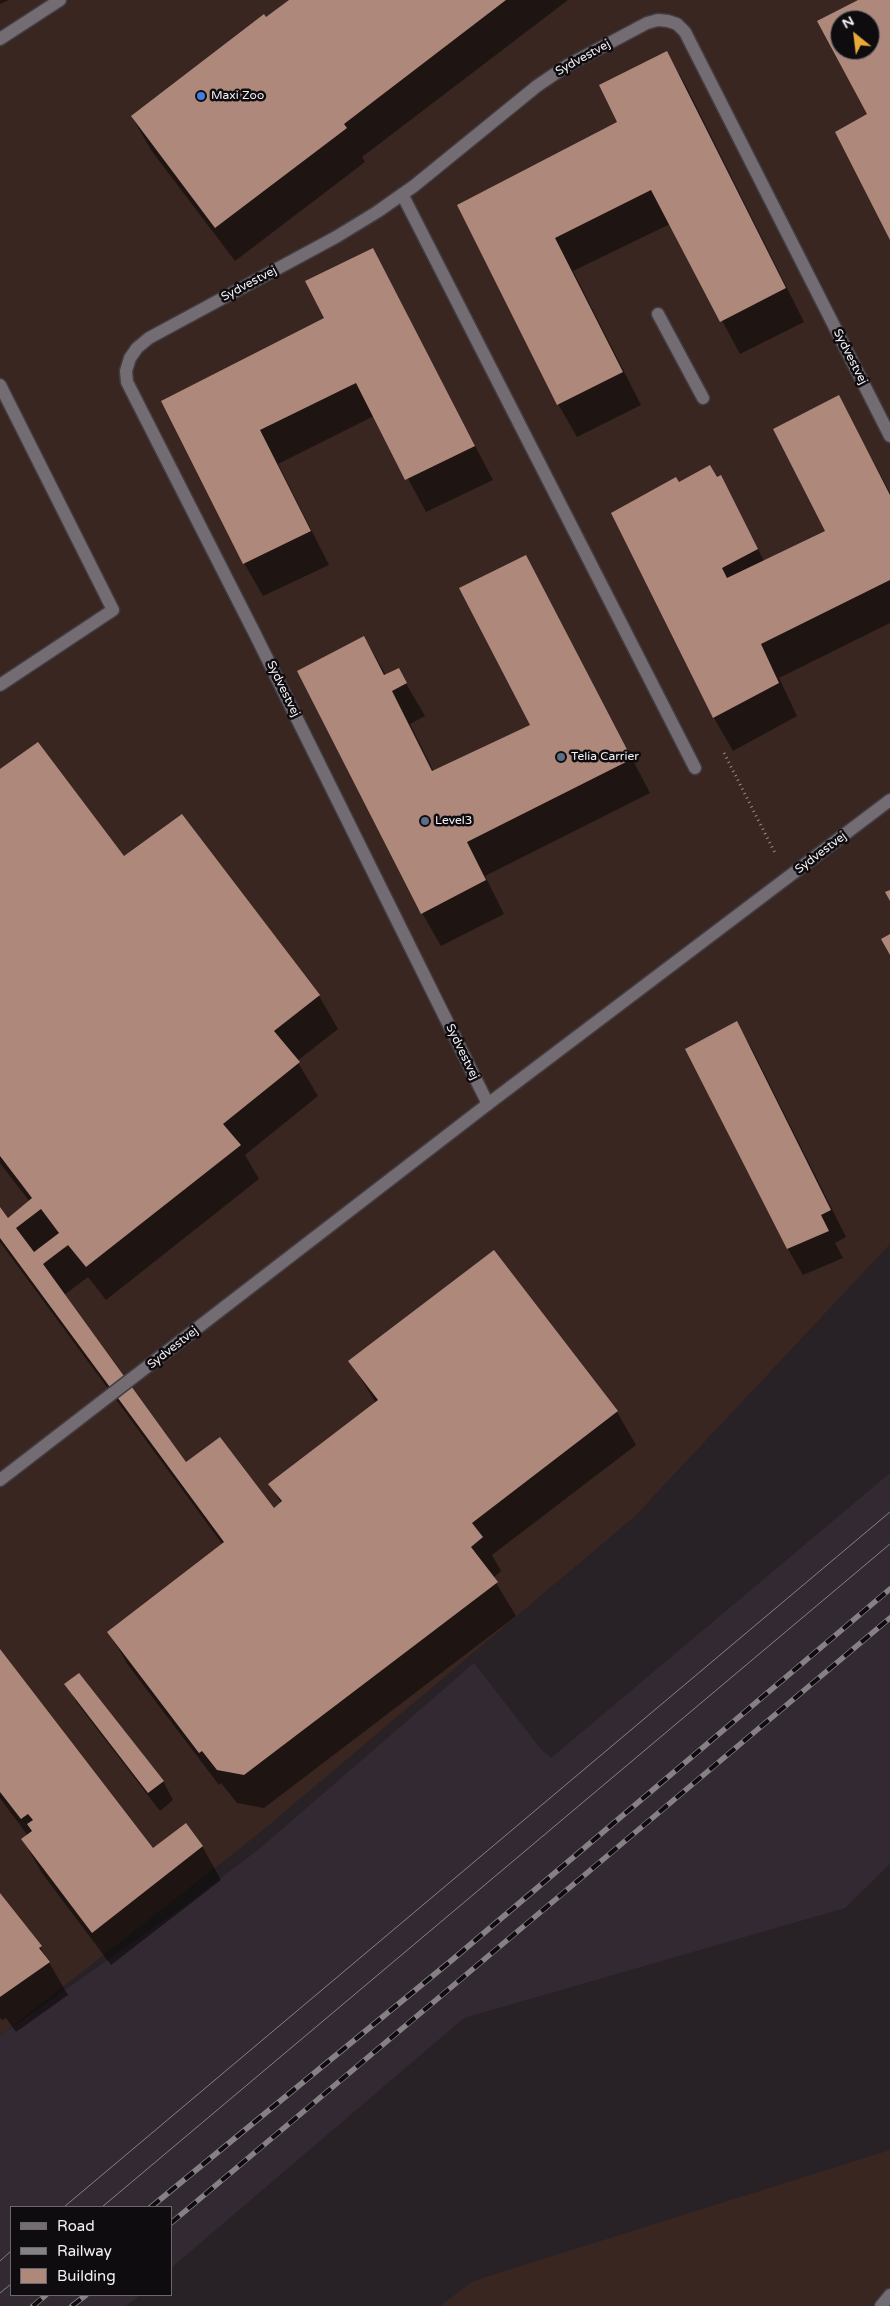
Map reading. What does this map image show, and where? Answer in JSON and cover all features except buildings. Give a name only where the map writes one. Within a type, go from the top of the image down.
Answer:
[{"type":"street","points":[[0,39],[60,0]]},
{"type":"street","name":"Sydvestvej","points":[[488,1104],[259,641],[127,382],[126,371],[130,358],[137,348],[149,338],[336,238],[402,194],[537,86],[568,65],[647,23],[668,20],[677,24],[685,32],[890,436]]},
{"type":"street","points":[[402,194],[695,768]]},
{"type":"street","points":[[658,314],[703,398]]},
{"type":"street","points":[[0,385],[112,610],[0,685]]},
{"type":"street","name":"Sydvestvej","points":[[0,1480],[488,1104],[890,800]]},
{"type":"street","points":[[881,2306],[890,2295]]},
{"type":"path","points":[[724,753],[788,878]]},
{"type":"shaded area","points":[[0,0],[890,0],[890,1244],[634,1517],[257,1835],[0,2036]]},
{"type":"shaded area","points":[[890,1473],[890,1864],[845,1908],[464,2018],[172,2267],[172,2206],[10,2206],[10,2296],[139,2296],[126,2306],[0,2306],[0,2036],[173,1914],[258,1850],[474,1663],[540,1748],[551,1758]]},
{"type":"shaded area","points":[[890,2150],[890,2306],[440,2306],[473,2281]]},
{"type":"tram line","points":[[65,2206],[890,1512]]},
{"type":"tram line","points":[[103,2206],[890,1544]]},
{"type":"tram line","points":[[0,2261],[10,2252]]},
{"type":"tram line","points":[[0,2293],[10,2285]]},
{"type":"railway","points":[[152,2206],[452,1960],[890,1589]]},
{"type":"railway","points":[[172,2222],[890,1618]]},
{"type":"railway","points":[[33,2306],[45,2296]]},
{"type":"railway","points":[[72,2306],[85,2296]]},
{"type":"place","name":"Maxi Zoo","points":[[201,96]]},
{"type":"place","name":"Telia Carrier","points":[[561,757]]},
{"type":"place","name":"Level3","points":[[425,821]]}]
